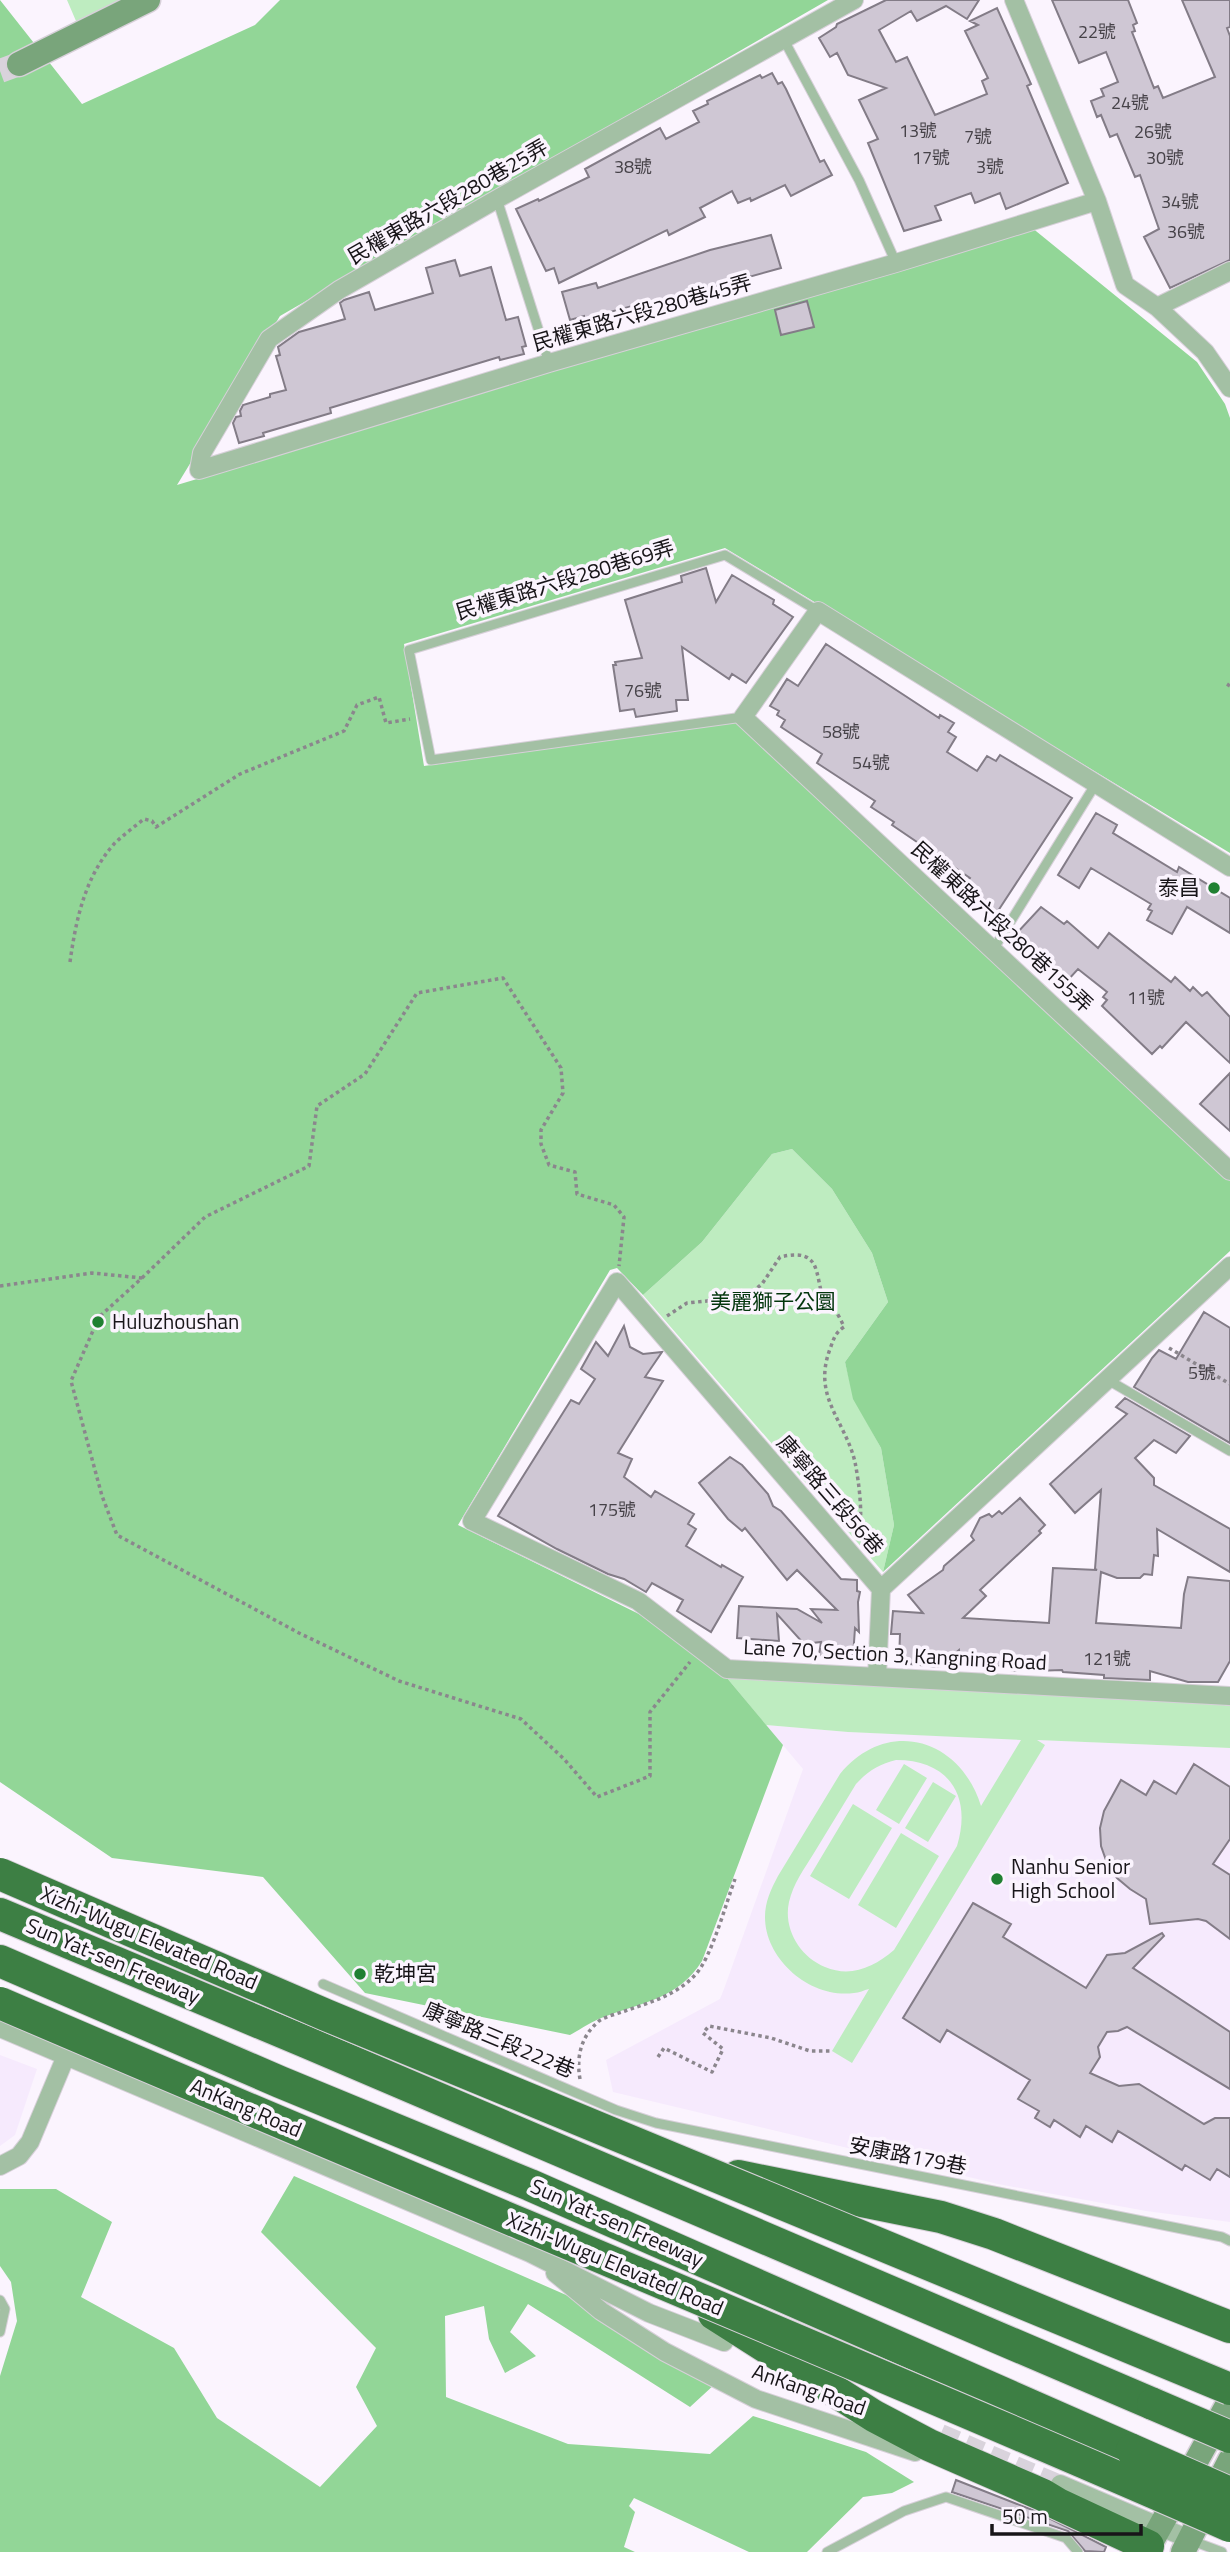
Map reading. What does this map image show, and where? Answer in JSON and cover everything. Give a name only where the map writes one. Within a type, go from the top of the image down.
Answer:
[{"type":"highway","name":"Xizhi-Wugu Elevated Road","points":[[0,1874],[326,2015],[1230,2389]]},
{"type":"highway","name":"Sun Yat-sen Freeway","points":[[0,1914],[1230,2437]]},
{"type":"highway","name":"Sun Yat-sen Freeway","points":[[0,1962],[530,2185],[1230,2493]]},
{"type":"highway","name":"Xizhi-Wugu Elevated Road","points":[[0,2003],[252,2112],[1091,2464],[1230,2526]]},
{"type":"highway","points":[[400,2083],[624,2150],[774,2185],[941,2217],[994,2234],[1230,2327]]},
{"type":"highway","points":[[530,2185],[618,2252],[874,2416],[929,2445],[1043,2495],[1059,2494],[1150,2545]]},
{"type":"main road","points":[[95,28],[106,13],[127,0]]},
{"type":"main road","points":[[19,64],[148,0]]},
{"type":"main road","points":[[1150,2545],[1230,2400]]},
{"type":"main road","points":[[1186,2546],[1230,2460]]},
{"type":"street","name":"民權東路六段280巷25弄","points":[[199,470],[202,453],[269,339],[339,290],[497,198],[853,0]]},
{"type":"street","points":[[1014,0],[1097,201],[1125,285],[1157,307],[1205,352],[1230,388]]},
{"type":"street","name":"民權東路六段280巷45弄","points":[[199,470],[1097,201]]},
{"type":"street","points":[[1157,307],[1230,271]]},
{"type":"street","points":[[743,717],[818,611]]},
{"type":"street","name":"民權東路六段280巷69弄","points":[[818,611],[1230,867]]},
{"type":"street","name":"民權東路六段280巷155弄","points":[[743,717],[1230,1171]]},
{"type":"street","name":"康寧路三段56巷","points":[[617,1282],[881,1589],[1230,1266]]},
{"type":"street","name":"Lane 70, Section 3, Kangning Road","points":[[617,1282],[472,1521],[638,1601],[727,1669],[1230,1696]]},
{"type":"street","points":[[877,1677],[881,1589]]},
{"type":"street","name":"AnKang Road","points":[[0,2028],[530,2253],[649,2313],[724,2342]]},
{"type":"street","points":[[0,2166],[19,2156],[30,2142],[66,2056]]},
{"type":"street","name":"AnKang Road","points":[[530,2253],[601,2311],[665,2352],[756,2399],[936,2460],[1003,2491],[1059,2494]]},
{"type":"street","points":[[1150,2545],[1186,2546]]},
{"type":"lane","points":[[784,40],[859,180],[896,263]]},
{"type":"lane","points":[[497,198],[549,363]]},
{"type":"lane","name":"民權東路六段280巷69弄","points":[[743,717],[431,760],[409,650],[725,555],[818,611]]},
{"type":"lane","points":[[993,950],[1095,785]]},
{"type":"lane","points":[[1108,1380],[1230,1451]]},
{"type":"lane","name":"康寧路三段222巷","points":[[323,1984],[583,2095]]},
{"type":"lane","name":"安康路179巷","points":[[583,2095],[656,2123],[1222,2237],[1230,2241]]},
{"type":"lane","points":[[0,2300],[5,2309],[0,2332]]},
{"type":"lane","points":[[827,2552],[904,2511],[946,2497],[1066,2538],[1078,2552]]},
{"type":"lane","points":[[1186,2546],[1222,2552]]},
{"type":"path","points":[[69,961],[90,879],[115,844],[144,819],[152,821],[156,827],[240,774],[344,731],[357,705],[379,697],[386,723],[422,716]]},
{"type":"path","points":[[617,1282],[624,1217],[614,1205],[577,1194],[575,1172],[549,1164],[541,1144],[541,1130],[563,1093],[561,1068],[503,978],[417,993],[365,1074],[317,1107],[309,1167],[205,1217],[99,1317],[71,1381],[102,1496],[117,1535],[299,1633],[398,1681],[521,1719],[564,1759],[597,1797],[650,1776],[650,1712],[701,1649]]},
{"type":"path","points":[[655,1326],[687,1303],[747,1297],[762,1284],[780,1257],[801,1256],[813,1262],[824,1300],[835,1311],[844,1327],[836,1333],[825,1360],[825,1391],[855,1462],[860,1528],[857,1538],[846,1548]]},
{"type":"path","points":[[0,1286],[92,1273],[142,1278]]},
{"type":"path","points":[[1152,1338],[1230,1384]]},
{"type":"path","name":"康寧路三段222巷","points":[[583,2095],[577,2062],[584,2040],[600,2020],[664,1998],[684,1986],[699,1971],[735,1879]]},
{"type":"path","points":[[658,2057],[664,2048],[712,2072],[723,2049],[703,2033],[709,2026],[771,2038],[810,2051],[832,2051]]},
{"type":"shaded area","name":"Nanhu Senior High School","points":[[766,1725],[848,1732],[1230,1748],[1230,2222],[1146,2211],[998,2184],[613,2092],[606,2060],[720,1999],[803,1769]]},
{"type":"shaded area","points":[[0,2055],[37,2069],[15,2135],[0,2146]]},
{"type":"green space","points":[[0,0],[82,104],[255,25],[280,0],[828,0],[280,316],[177,485],[1031,227],[1197,362],[1225,404],[1230,418],[1230,853],[725,548],[404,644],[424,766],[736,722],[1230,1179],[1230,1251],[883,1572],[894,1525],[881,1448],[853,1399],[845,1362],[888,1302],[872,1253],[832,1189],[792,1149],[772,1154],[702,1242],[643,1295],[617,1268],[610,1270],[458,1525],[639,1614],[727,1678],[783,1745],[702,1961],[682,1984],[659,1998],[600,2019],[570,2035],[365,1993],[263,1877],[112,1858],[0,1782]]},
{"type":"green space","points":[[67,0],[123,0],[79,28]]},
{"type":"green space","name":"美麗獅子公圜","points":[[792,1149],[832,1189],[872,1253],[888,1302],[845,1362],[854,1399],[881,1448],[894,1525],[883,1572],[643,1295],[702,1242],[772,1154]]},
{"type":"green space","points":[[727,1678],[1218,1704],[1230,1706],[1230,1748],[1037,1740],[1045,1745],[852,2063],[832,2051],[869,1989],[854,1993],[822,1990],[807,1983],[782,1962],[767,1933],[765,1917],[767,1901],[775,1881],[840,1774],[859,1756],[879,1745],[900,1741],[920,1743],[940,1751],[957,1764],[971,1783],[981,1806],[1021,1740],[848,1732],[766,1725]],"holes":[[[896,1760],[915,1762],[943,1774],[959,1797],[961,1828],[957,1846],[894,1950],[862,1969],[844,1971],[825,1967],[801,1949],[791,1932],[788,1912],[793,1889],[856,1784],[869,1772],[884,1764]]]},
{"type":"green space","points":[[904,1764],[927,1778],[899,1824],[876,1810]]},
{"type":"green space","points":[[933,1782],[956,1796],[928,1842],[905,1828]]},
{"type":"green space","points":[[853,1804],[892,1828],[849,1899],[810,1876]]},
{"type":"green space","points":[[901,1833],[939,1856],[896,1928],[858,1905]]},
{"type":"green space","points":[[294,2176],[589,2305],[715,2384],[690,2407],[528,2304],[510,2332],[536,2356],[505,2373],[489,2339],[484,2306],[445,2316],[446,2397],[568,2444],[710,2454],[753,2416],[866,2452],[914,2482],[892,2493],[863,2497],[807,2552],[749,2552],[634,2498],[629,2506],[635,2512],[624,2547],[635,2552],[0,2552],[0,2376],[17,2321],[11,2282],[0,2266],[0,2189],[56,2189],[112,2222],[81,2297],[174,2348],[217,2418],[320,2487],[377,2426],[356,2387],[376,2348],[261,2232]]},
{"type":"building","points":[[886,0],[979,0],[967,19],[946,6],[917,21],[911,11],[879,30],[896,62],[907,57],[935,115],[987,94],[982,81],[988,78],[965,31],[978,25],[970,21],[997,8],[1031,84],[1027,86],[1068,183],[1006,209],[1000,193],[975,203],[971,193],[935,206],[941,220],[904,231],[868,143],[878,139],[859,100],[886,88],[848,75],[837,53],[830,57],[819,38],[837,24]]},
{"type":"building","points":[[1052,0],[1128,0],[1137,23],[1133,25],[1135,31],[1132,32],[1154,88],[1158,86],[1163,98],[1215,77],[1182,0],[1230,0],[1230,27],[1227,28],[1230,36],[1230,260],[1170,288],[1144,237],[1159,229],[1140,175],[1135,177],[1117,134],[1110,137],[1101,115],[1097,117],[1091,101],[1104,96],[1101,89],[1118,82],[1106,52],[1079,63]]},
{"type":"building","points":[[772,73],[778,84],[782,82],[820,162],[824,160],[832,175],[791,196],[785,185],[751,201],[750,198],[738,203],[732,191],[700,208],[705,217],[669,235],[667,230],[559,283],[554,268],[546,271],[516,209],[589,177],[585,169],[660,128],[666,139],[699,122],[693,111],[708,104],[707,101],[760,75],[762,78]]},
{"type":"building","points":[[771,235],[781,268],[641,307],[640,304],[584,319],[584,316],[570,320],[562,292],[596,283],[598,288],[710,250]]},
{"type":"building","points":[[455,260],[460,276],[491,267],[506,320],[518,317],[526,346],[522,347],[524,354],[500,360],[499,357],[330,408],[331,413],[239,443],[233,423],[236,417],[241,416],[243,405],[286,390],[276,356],[280,355],[278,347],[299,332],[345,319],[340,303],[344,300],[369,292],[375,310],[433,293],[426,268]]},
{"type":"building","points":[[807,301],[814,327],[781,335],[775,310]]},
{"type":"building","points":[[706,568],[716,602],[732,575],[774,600],[773,604],[793,617],[746,683],[732,674],[729,679],[682,647],[688,700],[676,700],[677,711],[636,717],[634,709],[620,711],[613,665],[616,665],[615,662],[642,658],[625,600],[682,582],[681,576]]},
{"type":"building","points":[[826,644],[939,718],[940,715],[954,723],[948,732],[956,737],[947,752],[977,771],[987,756],[996,761],[1000,755],[1072,798],[996,914],[961,892],[970,878],[892,825],[894,822],[871,807],[875,801],[817,763],[822,754],[781,727],[785,720],[777,715],[779,711],[770,706],[787,679],[798,686]]},
{"type":"building","points":[[1096,813],[1117,825],[1113,833],[1177,872],[1179,867],[1230,898],[1230,933],[1187,907],[1172,934],[1147,920],[1152,911],[1148,909],[1151,904],[1091,868],[1079,888],[1058,875]]},
{"type":"building","points":[[1041,907],[1064,924],[1067,921],[1098,948],[1109,933],[1171,982],[1175,977],[1190,991],[1193,987],[1202,996],[1207,992],[1230,1017],[1230,1063],[1186,1022],[1162,1048],[1160,1046],[1152,1054],[1102,1006],[1107,1000],[1103,997],[1107,992],[1078,969],[1067,981],[1016,934]]},
{"type":"building","points":[[1230,1073],[1230,1131],[1200,1104]]},
{"type":"building","points":[[1204,1312],[1230,1328],[1230,1443],[1134,1387],[1159,1350],[1176,1359]]},
{"type":"building","points":[[624,1326],[630,1347],[643,1354],[662,1352],[645,1377],[663,1381],[618,1453],[632,1459],[624,1477],[651,1497],[655,1491],[694,1514],[688,1524],[696,1529],[686,1546],[743,1577],[711,1632],[677,1611],[683,1600],[652,1583],[646,1592],[624,1579],[557,1549],[498,1516],[571,1400],[579,1404],[595,1379],[581,1369],[596,1342],[608,1356]]},
{"type":"building","points":[[1125,1398],[1190,1436],[1176,1453],[1154,1440],[1135,1458],[1154,1478],[1154,1485],[1230,1529],[1230,1572],[1157,1529],[1158,1556],[1154,1555],[1152,1575],[1117,1578],[1101,1572],[1096,1623],[1181,1628],[1188,1577],[1230,1581],[1230,1661],[1218,1682],[1188,1682],[1150,1671],[1150,1680],[1104,1678],[1104,1675],[1062,1670],[1033,1671],[1023,1667],[1019,1671],[1011,1670],[1008,1666],[992,1666],[990,1669],[960,1662],[959,1650],[939,1667],[899,1660],[900,1634],[891,1634],[893,1611],[923,1613],[908,1595],[943,1570],[944,1566],[974,1540],[971,1536],[980,1518],[989,1514],[992,1517],[999,1511],[1002,1514],[1020,1498],[1045,1525],[1039,1531],[1041,1533],[980,1590],[986,1596],[963,1618],[1049,1623],[1053,1568],[1097,1570],[1101,1490],[1075,1513],[1050,1484],[1127,1414],[1116,1407]]},
{"type":"building","points":[[730,1457],[742,1465],[768,1494],[773,1506],[781,1511],[841,1579],[857,1580],[857,1591],[860,1592],[859,1632],[855,1628],[853,1657],[819,1655],[821,1642],[804,1644],[777,1614],[779,1641],[737,1638],[739,1606],[797,1609],[822,1623],[811,1609],[837,1610],[797,1570],[787,1580],[745,1528],[742,1531],[728,1519],[699,1483]]},
{"type":"building","points":[[1194,1764],[1230,1787],[1230,1839],[1213,1864],[1230,1875],[1230,1939],[1206,1921],[1198,1919],[1150,1924],[1146,1899],[1117,1878],[1107,1863],[1101,1846],[1100,1828],[1104,1811],[1121,1780],[1146,1795],[1154,1781],[1176,1794]]},
{"type":"building","points":[[973,1903],[1011,1924],[1003,1937],[1086,1988],[1107,1955],[1125,1953],[1162,1933],[1164,1936],[1133,1968],[1230,2032],[1230,2089],[1127,2027],[1107,2032],[1098,2047],[1100,2057],[1090,2073],[1119,2086],[1139,2084],[1204,2124],[1215,2118],[1230,2118],[1230,2177],[1217,2169],[1210,2180],[1185,2165],[1182,2170],[1118,2131],[1112,2142],[1086,2126],[1080,2137],[1054,2120],[1050,2127],[1035,2118],[1039,2111],[1018,2099],[1030,2080],[947,2030],[940,2042],[903,2018]]},
{"type":"building","points":[[956,2480],[1035,2511],[1106,2547],[1104,2552],[1085,2551],[1068,2531],[952,2492]]},
{"type":"tunnel","points":[[0,71],[19,64]]},
{"type":"tunnel","points":[[941,2433],[1060,2484]]},
{"type":"place","name":"泰昌","points":[[1214,888]]},
{"type":"place","name":"Huluzhoushan","points":[[98,1322]]},
{"type":"place","name":"Nanhu Senior High School","points":[[997,1879]]},
{"type":"place","name":"乾坤宮","points":[[360,1974]]}]
